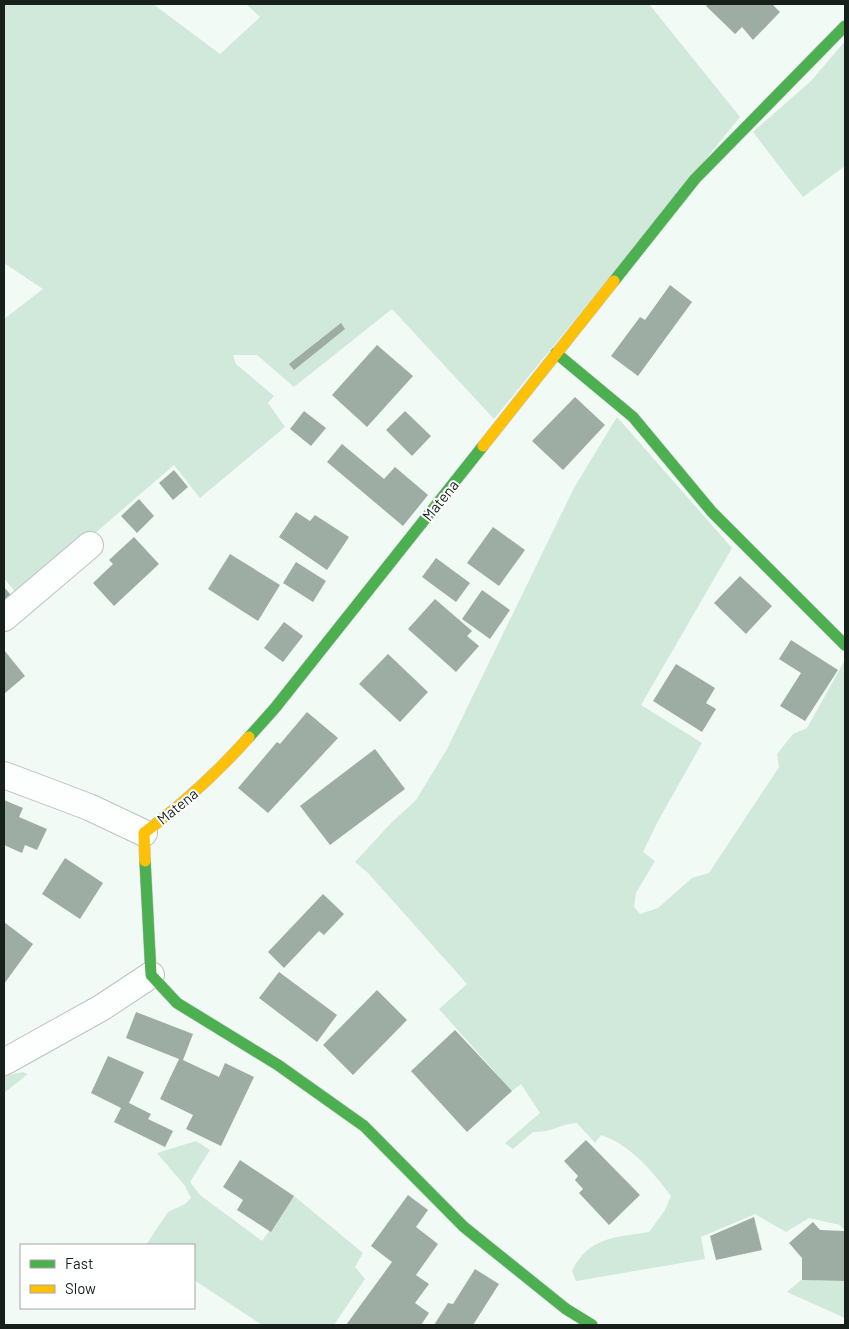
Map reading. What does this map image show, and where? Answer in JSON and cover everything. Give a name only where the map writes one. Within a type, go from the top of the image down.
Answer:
[{"type":"street","name":"Matena","points":[[4,775],[90,807],[144,833],[181,806],[226,763],[275,708],[695,179],[845,26]]},
{"type":"street","points":[[556,353],[633,417],[712,512],[845,645]]},
{"type":"street","points":[[4,618],[90,545]]},
{"type":"street","points":[[144,833],[151,975],[177,1003],[278,1065],[364,1126],[464,1227],[566,1309],[592,1325]]},
{"type":"street","points":[[4,1062],[93,1012],[151,975]]},
{"type":"green space","points":[[4,4],[153,4],[220,54],[260,17],[246,4],[649,4],[740,117],[494,419],[392,309],[294,387],[257,355],[233,355],[236,364],[274,396],[268,403],[285,427],[200,498],[174,465],[20,598],[4,578],[4,319],[43,289],[4,263]]},
{"type":"green space","points":[[845,41],[845,166],[803,197],[753,132],[811,81]]},
{"type":"green space","points":[[617,417],[732,548],[641,705],[702,743],[658,821],[643,852],[655,861],[636,893],[634,907],[640,914],[658,908],[692,878],[709,873],[779,767],[777,754],[793,734],[807,728],[845,660],[845,1231],[840,1225],[809,1218],[786,1232],[755,1214],[701,1237],[705,1259],[576,1281],[572,1271],[586,1251],[604,1241],[625,1235],[649,1232],[665,1210],[671,1196],[632,1152],[601,1135],[595,1143],[577,1123],[533,1132],[513,1149],[505,1143],[540,1113],[521,1084],[512,1091],[439,1009],[467,984],[368,873],[355,862],[391,823],[416,800],[447,749],[574,488]]},
{"type":"green space","points":[[23,1072],[28,1074],[4,1093],[4,1076]]},
{"type":"green space","points":[[196,1141],[210,1150],[190,1182],[200,1195],[262,1241],[294,1196],[363,1253],[355,1267],[365,1279],[334,1325],[262,1325],[195,1281],[195,1244],[147,1244],[168,1212],[185,1204],[191,1198],[185,1186],[157,1153]]},
{"type":"green space","points":[[801,1280],[845,1281],[845,1318],[787,1292]]},
{"type":"building","points":[[708,4],[772,4],[780,12],[753,40],[742,27],[735,34],[706,6]]},
{"type":"building","points":[[670,285],[692,302],[638,376],[611,356],[640,317],[645,320]]},
{"type":"building","points":[[341,323],[345,329],[294,370],[289,364]]},
{"type":"building","points":[[377,345],[413,376],[367,427],[332,395]]},
{"type":"building","points":[[575,397],[605,425],[563,470],[532,441]]},
{"type":"building","points":[[304,411],[326,428],[311,446],[290,429]]},
{"type":"building","points":[[405,411],[431,436],[412,456],[386,430]]},
{"type":"building","points":[[342,444],[384,479],[395,467],[428,495],[403,526],[327,462]]},
{"type":"building","points":[[174,470],[188,487],[173,500],[159,483]]},
{"type":"building","points":[[139,499],[154,516],[137,533],[121,516]]},
{"type":"building","points":[[296,512],[310,521],[315,515],[349,537],[327,570],[279,537]]},
{"type":"building","points":[[493,527],[525,550],[499,586],[467,563]]},
{"type":"building","points":[[134,537],[159,564],[114,606],[93,583],[113,564],[109,560]]},
{"type":"building","points":[[230,554],[280,585],[258,621],[208,589]]},
{"type":"building","points":[[436,558],[470,583],[456,602],[422,577]]},
{"type":"building","points":[[296,562],[326,581],[313,602],[283,583]]},
{"type":"building","points":[[740,576],[772,606],[746,634],[714,603]]},
{"type":"building","points":[[4,587],[15,600],[4,610]]},
{"type":"building","points":[[482,590],[510,610],[490,639],[462,619]]},
{"type":"building","points":[[435,599],[472,631],[467,636],[479,646],[456,672],[408,629]]},
{"type":"building","points":[[284,622],[303,636],[283,662],[264,648]]},
{"type":"building","points":[[791,640],[838,670],[805,721],[780,706],[801,673],[779,659]]},
{"type":"building","points":[[4,650],[25,676],[4,694]]},
{"type":"building","points":[[388,654],[428,692],[400,722],[359,684]]},
{"type":"building","points":[[676,664],[715,688],[706,703],[716,709],[702,732],[653,701]]},
{"type":"building","points":[[307,712],[338,738],[268,813],[238,788],[277,742],[280,744]]},
{"type":"building","points":[[375,749],[405,789],[330,845],[300,806]]},
{"type":"building","points":[[4,800],[23,808],[19,817],[47,829],[37,850],[25,845],[22,853],[4,845]]},
{"type":"building","points":[[65,858],[103,883],[80,919],[42,894]]},
{"type":"building","points":[[323,894],[344,914],[324,935],[319,931],[284,968],[268,952]]},
{"type":"building","points":[[4,922],[33,944],[4,984]]},
{"type":"building","points":[[279,972],[337,1015],[317,1042],[259,998]]},
{"type":"building","points":[[377,990],[407,1020],[353,1075],[323,1045]]},
{"type":"building","points":[[136,1012],[193,1034],[183,1060],[219,1077],[225,1063],[254,1077],[221,1146],[186,1129],[193,1115],[160,1099],[179,1059],[126,1038]]},
{"type":"building","points":[[455,1030],[512,1091],[467,1132],[411,1071]]},
{"type":"building","points":[[108,1056],[144,1072],[129,1103],[151,1114],[148,1119],[173,1131],[165,1147],[114,1122],[121,1108],[91,1093]]},
{"type":"building","points":[[586,1140],[640,1195],[609,1225],[579,1193],[583,1189],[575,1180],[578,1176],[564,1161]]},
{"type":"building","points":[[240,1160],[294,1196],[271,1232],[237,1210],[243,1200],[223,1187]]},
{"type":"building","points":[[408,1195],[428,1210],[416,1227],[438,1244],[416,1275],[429,1284],[415,1303],[429,1313],[421,1325],[346,1325],[392,1262],[371,1246]]},
{"type":"building","points":[[754,1217],[762,1250],[716,1260],[710,1236]]},
{"type":"building","points":[[813,1222],[820,1230],[845,1231],[845,1281],[802,1280],[802,1258],[789,1243]]},
{"type":"building","points":[[475,1269],[499,1284],[473,1325],[434,1325],[448,1303],[453,1304]]},
{"type":"traffic: fast","points":[[614,281],[695,179],[845,26]]},
{"type":"traffic: fast","points":[[556,353],[633,417],[712,512],[845,645]]},
{"type":"traffic: fast","points":[[249,737],[275,708],[483,446]]},
{"type":"traffic: fast","points":[[145,861],[151,975],[177,1003],[278,1065],[364,1126],[464,1227],[566,1309],[592,1325]]},
{"type":"traffic: slow","points":[[483,446],[614,281]]},
{"type":"traffic: slow","points":[[145,861],[144,833],[199,788],[249,737]]}]
